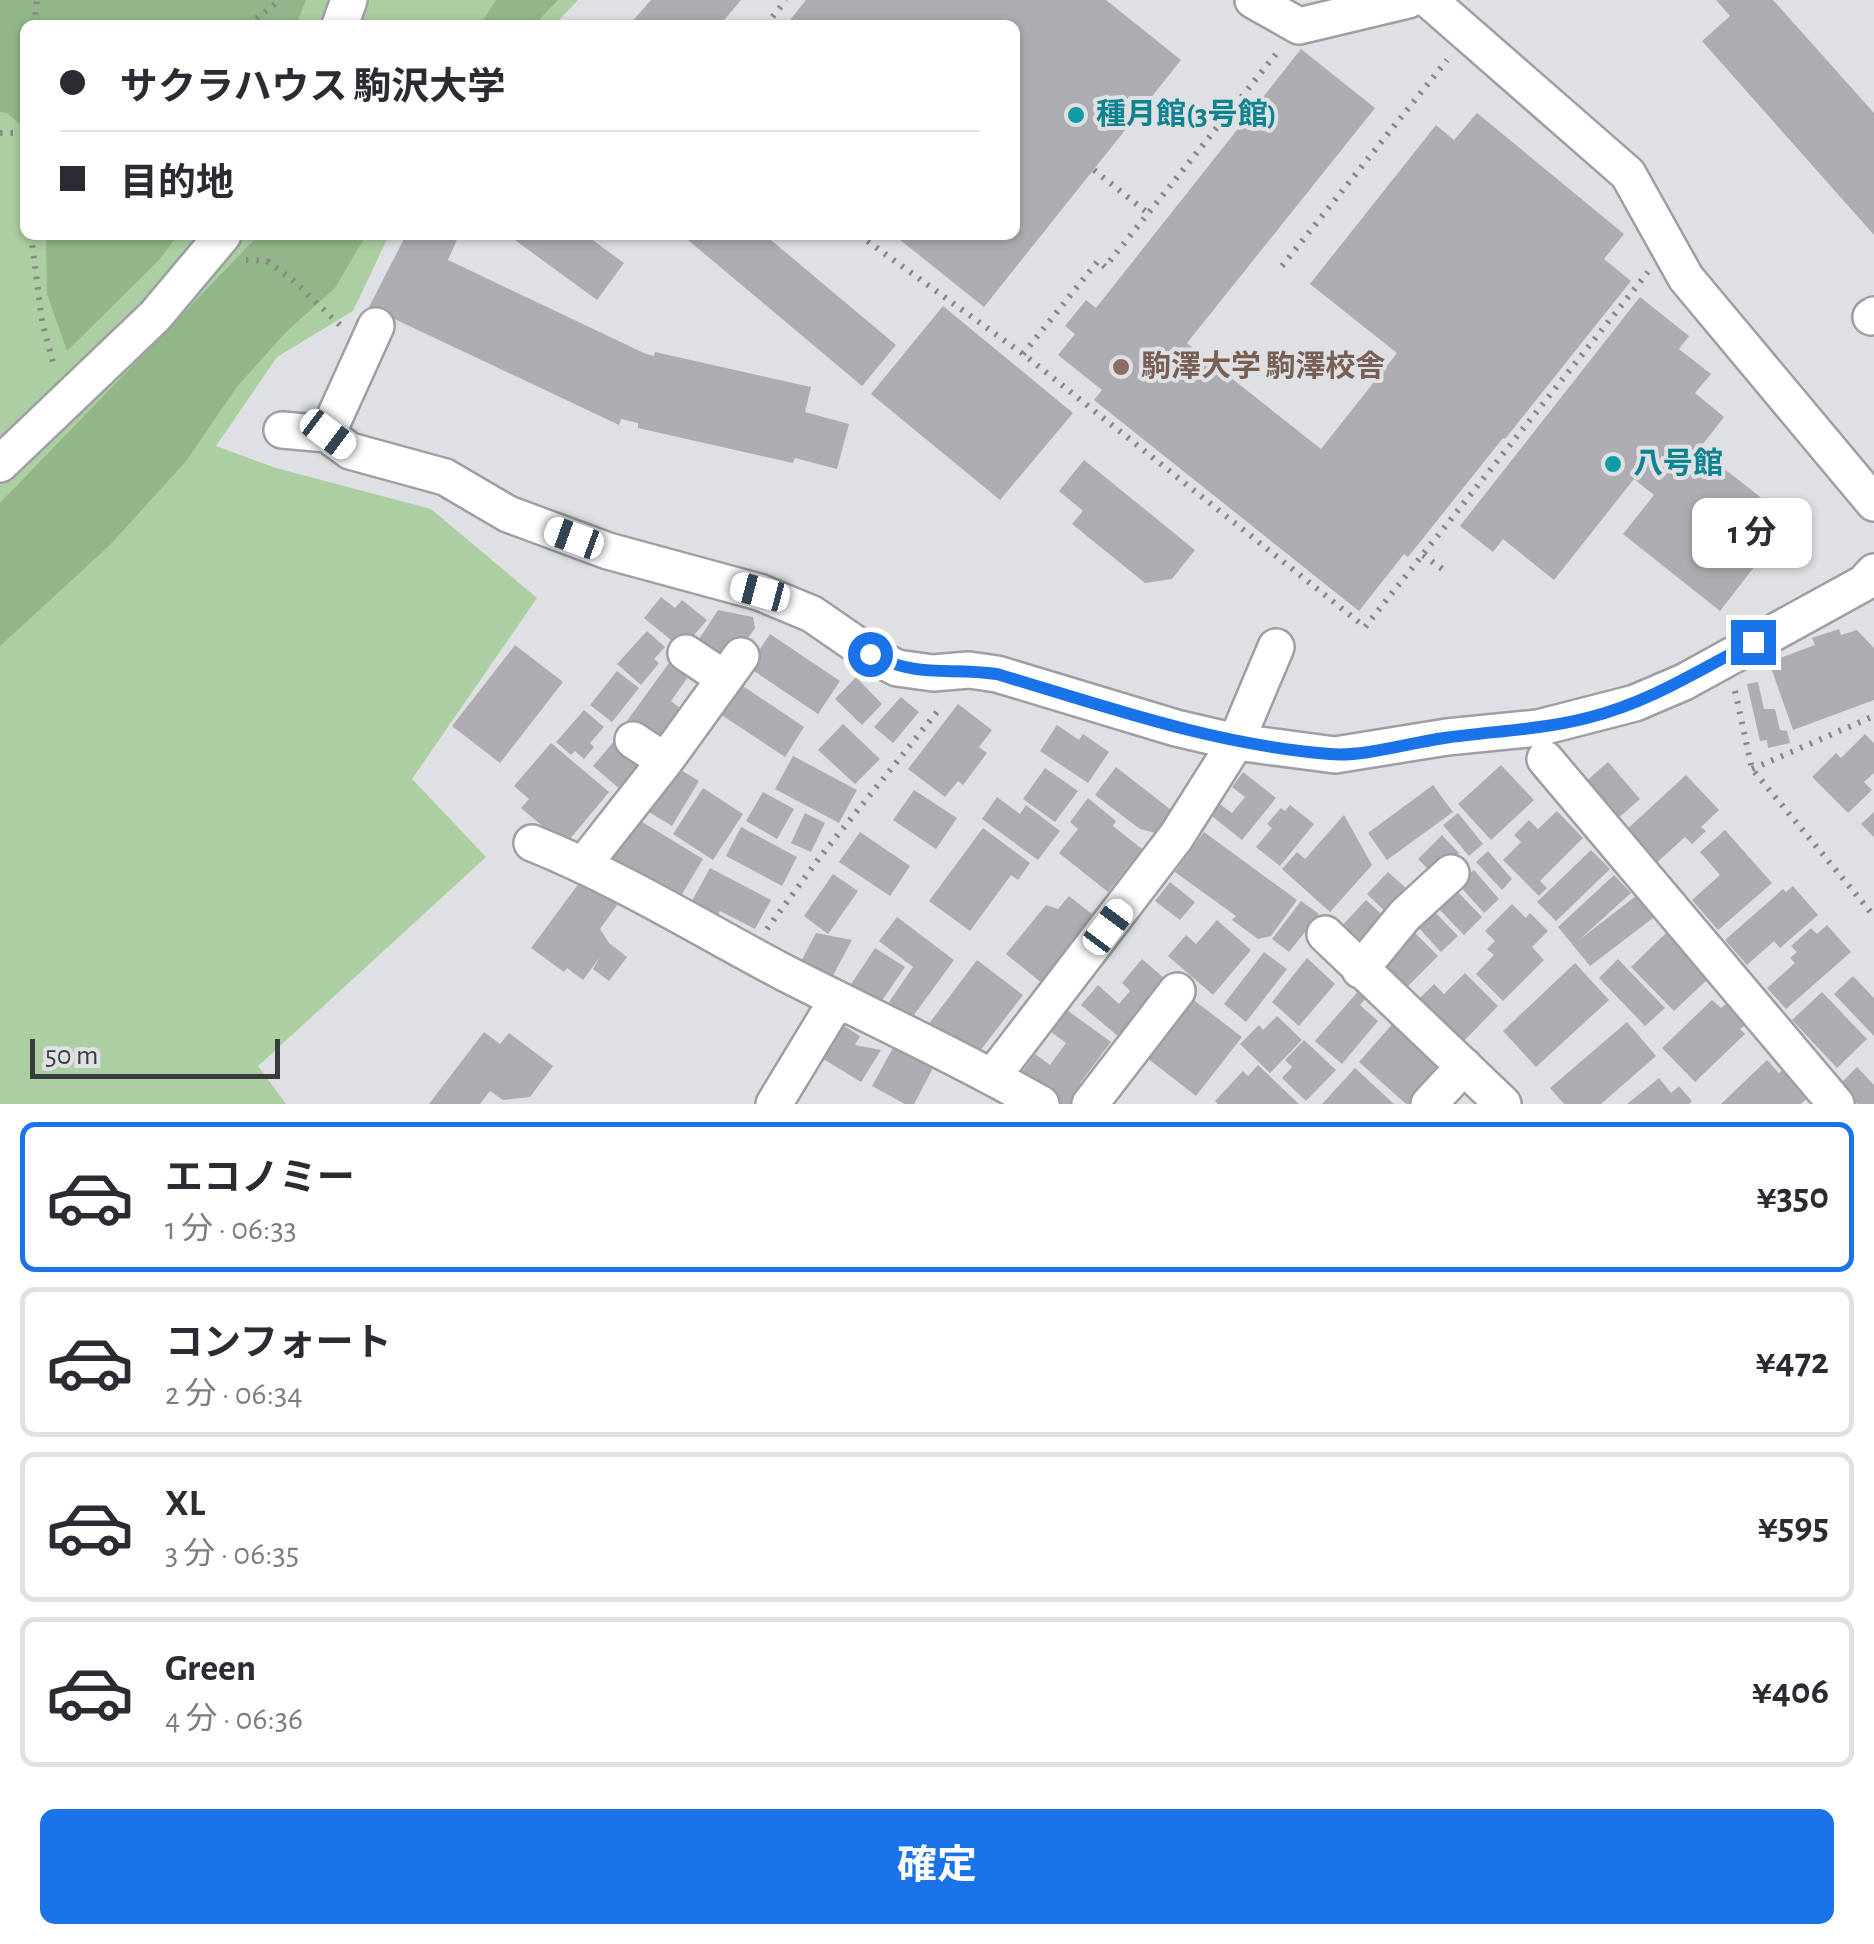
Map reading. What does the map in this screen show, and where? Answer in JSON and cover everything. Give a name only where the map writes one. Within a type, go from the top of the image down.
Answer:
[{"type":"street","points":[[1252,0],[1299,26],[1408,0]]},
{"type":"street","points":[[1430,0],[1628,174],[1686,278],[1874,503]]},
{"type":"street","points":[[0,464],[154,316],[220,240]]},
{"type":"street","points":[[328,434],[370,338]]},
{"type":"street","points":[[282,430],[328,434],[350,451],[446,477],[508,514],[608,550],[760,592],[812,614],[870,654],[898,668],[997,674],[1176,728],[1236,742],[1335,755],[1538,728],[1634,704],[1684,682],[1864,583],[1874,572]]},
{"type":"street","points":[[993,1076],[1176,838],[1236,742],[1276,647]]},
{"type":"street","points":[[584,864],[733,667],[686,654]]},
{"type":"street","points":[[633,740],[665,761]]},
{"type":"street","points":[[1545,758],[1836,1104]]},
{"type":"street","points":[[532,843],[584,864],[1041,1104]]},
{"type":"street","points":[[1360,970],[1405,915],[1451,873]]},
{"type":"street","points":[[1325,934],[1504,1104]]},
{"type":"street","points":[[1090,1104],[1177,991]]},
{"type":"street","points":[[774,1104],[838,1000]]},
{"type":"street","points":[[1429,1104],[1464,1066]]},
{"type":"path","points":[[254,20],[280,0]]},
{"type":"path","points":[[770,20],[786,0]]},
{"type":"path","points":[[1023,354],[1098,261],[1106,267],[1264,70]]},
{"type":"path","points":[[1282,266],[1428,84]]},
{"type":"path","points":[[1094,170],[1149,214]]},
{"type":"path","points":[[32,240],[42,321],[58,380],[69,400]]},
{"type":"path","points":[[866,240],[1023,354],[1365,627],[1640,282]]},
{"type":"path","points":[[294,282],[370,338]]},
{"type":"path","points":[[1423,555],[1448,573]]},
{"type":"path","points":[[1728,656],[1752,769],[1874,916]]},
{"type":"path","points":[[750,954],[820,856],[970,670]]},
{"type":"path","points":[[1752,769],[1874,716]]},
{"type":"green space","points":[[0,0],[578,0],[559,20],[20,20],[20,240],[387,240],[353,311],[277,357],[216,446],[276,468],[431,509],[537,598],[412,779],[486,857],[258,1066],[286,1104],[0,1104]]},
{"type":"green space","points":[[0,0],[306,0],[298,20],[20,20],[20,125],[0,112]]},
{"type":"green space","points":[[496,0],[558,0],[539,20],[483,20]]},
{"type":"green space","points":[[46,240],[174,240],[67,351],[47,294]]},
{"type":"green space","points":[[254,240],[363,240],[335,288],[286,332],[236,388],[187,460],[110,545],[0,646],[0,503]]},
{"type":"building","points":[[651,0],[741,0],[724,20],[633,20]]},
{"type":"building","name":"種月館(3号館)","points":[[806,0],[1106,0],[1181,60],[984,307],[900,240],[1020,240],[1020,20],[790,20]]},
{"type":"building","points":[[1716,0],[1773,0],[1874,113],[1874,235],[1702,41],[1730,16]]},
{"type":"building","points":[[1301,49],[1375,108],[1187,343],[1321,449],[1397,353],[1310,284],[1436,125],[1454,140],[1477,113],[1624,234],[1604,259],[1631,281],[1408,557],[1404,554],[1359,611],[1094,400],[1102,390],[1058,355],[1075,334],[1065,326],[1086,300],[1096,308]]},
{"type":"building","points":[[403,240],[457,240],[448,260],[646,354],[654,356],[655,352],[811,387],[805,412],[849,424],[837,469],[795,458],[793,463],[638,428],[638,423],[621,419],[619,425],[369,307]]},
{"type":"building","points":[[515,240],[593,240],[624,263],[597,300]]},
{"type":"building","points":[[688,240],[771,240],[896,345],[862,386]]},
{"type":"building","name":"八号館","points":[[1640,297],[1689,336],[1679,349],[1711,374],[1695,393],[1724,417],[1699,449],[1801,529],[1772,565],[1762,557],[1720,611],[1623,534],[1654,495],[1634,479],[1554,580],[1503,539],[1493,552],[1460,526]]},
{"type":"building","points":[[943,306],[1073,413],[1000,500],[871,394]]},
{"type":"building","points":[[1084,460],[1195,550],[1172,579],[1145,583],[1072,524],[1083,511],[1059,491]]},
{"type":"building","points":[[661,597],[675,608],[682,600],[707,620],[688,642],[676,644],[644,618]]},
{"type":"building","points":[[718,610],[753,617],[755,628],[744,644],[713,656],[696,644]]},
{"type":"building","points":[[1839,629],[1841,635],[1857,630],[1874,648],[1874,700],[1793,730],[1769,662],[1815,645],[1812,638]]},
{"type":"building","points":[[647,631],[665,647],[654,659],[659,663],[641,685],[617,664]]},
{"type":"building","points":[[770,634],[840,681],[818,714],[748,667]]},
{"type":"building","points":[[515,645],[563,682],[500,763],[452,726]]},
{"type":"building","points":[[669,663],[688,677],[671,701],[684,711],[657,749],[624,725]]},
{"type":"building","points":[[617,671],[639,688],[612,722],[590,705]]},
{"type":"building","points":[[856,677],[882,704],[862,725],[835,699]]},
{"type":"building","points":[[734,680],[804,727],[785,757],[714,710]]},
{"type":"building","points":[[1758,682],[1764,709],[1775,709],[1780,730],[1787,731],[1790,743],[1768,748],[1767,740],[1760,741],[1747,684]]},
{"type":"building","points":[[901,697],[919,712],[893,743],[874,727]]},
{"type":"building","points":[[958,704],[992,730],[979,747],[987,753],[963,785],[958,781],[945,797],[908,769]]},
{"type":"building","points":[[584,710],[604,727],[590,743],[594,747],[584,759],[575,751],[571,755],[556,742]]},
{"type":"building","points":[[843,724],[880,759],[855,784],[818,750]]},
{"type":"building","points":[[1057,725],[1079,740],[1083,734],[1109,752],[1088,783],[1040,751]]},
{"type":"building","points":[[1865,734],[1874,743],[1874,773],[1864,782],[1872,790],[1848,813],[1812,777],[1836,753],[1841,758]]},
{"type":"building","points":[[616,739],[645,765],[622,791],[593,766]]},
{"type":"building","points":[[551,743],[609,792],[565,845],[521,808],[529,799],[514,786]]},
{"type":"building","points":[[793,756],[857,790],[839,823],[775,789]]},
{"type":"building","points":[[1608,762],[1640,799],[1615,821],[1583,784]]},
{"type":"building","points":[[671,764],[699,781],[672,826],[644,809]]},
{"type":"building","points":[[1501,765],[1534,800],[1491,840],[1458,804]]},
{"type":"building","points":[[1116,767],[1175,813],[1159,834],[1140,829],[1095,795]]},
{"type":"building","points":[[1045,768],[1078,791],[1055,822],[1023,799]]},
{"type":"building","points":[[1243,772],[1276,798],[1242,840],[1208,813],[1217,802],[1232,813],[1245,797],[1232,787]]},
{"type":"building","points":[[1686,775],[1719,810],[1701,827],[1706,831],[1692,844],[1685,837],[1653,866],[1623,833]]},
{"type":"building","points":[[1433,785],[1453,812],[1387,860],[1368,833]]},
{"type":"building","points":[[703,788],[743,814],[713,860],[673,834]]},
{"type":"building","points":[[914,790],[957,818],[936,849],[893,820]]},
{"type":"building","points":[[763,792],[794,809],[777,839],[746,821]]},
{"type":"building","points":[[997,797],[1020,814],[1026,805],[1060,831],[1038,860],[982,819]]},
{"type":"building","points":[[1088,798],[1116,821],[1113,826],[1142,849],[1108,892],[1059,853],[1078,829],[1070,822]]},
{"type":"building","points":[[1290,805],[1314,824],[1280,866],[1256,847],[1272,828],[1267,824],[1281,808],[1285,811]]},
{"type":"building","points":[[1557,811],[1583,838],[1540,881],[1547,888],[1539,896],[1503,860],[1521,842],[1514,835],[1529,820],[1538,829]]},
{"type":"building","points":[[1874,812],[1874,837],[1861,824]]},
{"type":"building","points":[[805,813],[825,823],[811,852],[791,843]]},
{"type":"building","points":[[1458,813],[1483,844],[1469,856],[1443,825]]},
{"type":"building","points":[[1344,815],[1372,865],[1330,912],[1282,869],[1297,852],[1305,859]]},
{"type":"building","points":[[634,817],[703,859],[676,904],[606,861]]},
{"type":"building","points":[[741,827],[797,857],[782,886],[726,856]]},
{"type":"building","points":[[983,828],[1030,863],[1018,880],[1011,875],[970,931],[929,901]]},
{"type":"building","points":[[1725,830],[1772,883],[1718,930],[1692,900],[1720,875],[1700,852]]},
{"type":"building","points":[[860,832],[910,866],[890,896],[839,862]]},
{"type":"building","points":[[1204,832],[1297,900],[1271,936],[1258,939],[1232,920],[1236,916],[1175,872]]},
{"type":"building","points":[[1442,835],[1459,853],[1435,876],[1418,859]]},
{"type":"building","points":[[1591,850],[1610,869],[1556,921],[1537,902]]},
{"type":"building","points":[[1488,851],[1512,879],[1502,890],[1476,862]]},
{"type":"building","points":[[710,868],[771,900],[755,929],[720,911],[713,924],[687,910]]},
{"type":"building","points":[[1474,870],[1499,899],[1484,913],[1458,884]]},
{"type":"building","points":[[1388,872],[1407,889],[1390,916],[1367,894]]},
{"type":"building","points":[[833,874],[858,891],[828,934],[804,916]]},
{"type":"building","points":[[585,875],[620,901],[600,929],[609,943],[627,957],[609,981],[593,969],[600,957],[583,980],[567,968],[564,972],[531,948]]},
{"type":"building","points":[[1614,875],[1631,893],[1579,940],[1636,896],[1653,918],[1590,966],[1558,927]]},
{"type":"building","points":[[1170,882],[1195,902],[1180,920],[1155,901]]},
{"type":"building","points":[[1793,886],[1818,915],[1780,948],[1774,941],[1747,965],[1725,940],[1783,889],[1786,892]]},
{"type":"building","points":[[1454,888],[1482,917],[1464,935],[1436,906]]},
{"type":"building","points":[[1069,896],[1097,918],[1043,984],[1006,954],[1046,905],[1058,909]]},
{"type":"building","points":[[1366,900],[1389,921],[1366,947],[1354,936],[1349,941],[1337,931]]},
{"type":"building","points":[[1301,901],[1319,914],[1289,952],[1272,939]]},
{"type":"building","points":[[1512,904],[1526,918],[1530,913],[1548,931],[1532,947],[1544,960],[1503,1001],[1476,974],[1494,955],[1487,949],[1495,941],[1485,931]]},
{"type":"building","points":[[1433,910],[1458,936],[1441,952],[1417,926]]},
{"type":"building","points":[[897,917],[954,960],[911,1019],[889,1002],[913,967],[879,941]]},
{"type":"building","points":[[1217,920],[1251,950],[1213,995],[1168,956],[1186,935],[1196,944]]},
{"type":"building","points":[[1827,925],[1851,952],[1786,1009],[1767,988],[1795,963],[1790,958],[1797,952],[1791,946],[1811,928],[1817,934]]},
{"type":"building","points":[[1409,932],[1415,933],[1438,956],[1407,987],[1380,960]]},
{"type":"building","points":[[816,933],[852,940],[830,981],[799,965]]},
{"type":"building","points":[[1666,933],[1709,978],[1674,1011],[1631,967]]},
{"type":"building","points":[[875,948],[905,967],[877,1008],[848,989]]},
{"type":"building","points":[[1264,952],[1287,969],[1246,1022],[1224,1004]]},
{"type":"building","points":[[1307,958],[1335,984],[1299,1026],[1272,1002]]},
{"type":"building","points":[[1142,959],[1173,986],[1125,1042],[1081,1005],[1098,985],[1119,1004],[1130,991],[1122,983]]},
{"type":"building","points":[[1618,959],[1665,1008],[1645,1026],[1599,978]]},
{"type":"building","points":[[977,960],[1023,995],[973,1060],[928,1025]]},
{"type":"building","points":[[1575,963],[1609,1000],[1536,1067],[1503,1031]]},
{"type":"building","points":[[1465,973],[1498,1006],[1458,1047],[1414,1004],[1434,984],[1444,994]]},
{"type":"building","points":[[1853,976],[1874,998],[1874,1036],[1834,994]]},
{"type":"building","points":[[1360,989],[1368,996],[1360,1005],[1378,1021],[1342,1064],[1315,1041]]},
{"type":"building","points":[[1822,992],[1867,1039],[1837,1068],[1792,1020]]},
{"type":"building","points":[[1187,995],[1242,1037],[1196,1096],[1142,1054]]},
{"type":"building","points":[[1712,1000],[1721,1008],[1728,1002],[1748,1023],[1740,1029],[1745,1034],[1695,1082],[1662,1048]]},
{"type":"building","points":[[1067,1010],[1111,1042],[1080,1083],[1088,1089],[1075,1104],[1057,1104],[1019,1076],[1035,1054],[1050,1065],[1066,1043],[1051,1032]]},
{"type":"building","points":[[1277,1016],[1302,1040],[1270,1073],[1240,1044],[1259,1025],[1263,1030]]},
{"type":"building","points":[[836,1021],[860,1036],[855,1045],[881,1050],[861,1082],[815,1054]]},
{"type":"building","points":[[1395,1021],[1451,1072],[1422,1104],[1406,1104],[1359,1062]]},
{"type":"building","points":[[1627,1022],[1656,1056],[1601,1104],[1564,1104],[1550,1088]]},
{"type":"building","points":[[484,1032],[500,1044],[509,1033],[553,1066],[530,1097],[503,1100],[490,1091],[480,1104],[429,1104]]},
{"type":"building","points":[[1304,1040],[1336,1070],[1306,1101],[1282,1078],[1292,1067],[1285,1060]]},
{"type":"building","points":[[894,1046],[933,1068],[914,1104],[905,1104],[872,1086]]},
{"type":"building","points":[[1767,1060],[1779,1073],[1784,1069],[1810,1095],[1801,1104],[1721,1104]]},
{"type":"building","points":[[1258,1065],[1299,1104],[1215,1101],[1243,1071],[1248,1076]]},
{"type":"building","points":[[1857,1067],[1874,1085],[1874,1104],[1857,1104],[1839,1085]]},
{"type":"building","points":[[1355,1068],[1394,1104],[1322,1104]]},
{"type":"building","points":[[1659,1078],[1671,1093],[1679,1086],[1692,1101],[1627,1104]]},
{"type":"place","name":"種月館(3号館)","points":[[1076,115]]},
{"type":"place","name":"駒澤大学 駒澤校舎","points":[[1121,367]]},
{"type":"place","name":"八号館","points":[[1613,464]]},
{"type":"route","points":[[870,654],[898,668],[997,674],[1236,742],[1335,755],[1587,718],[1634,704],[1684,682],[1753,642]]}]
